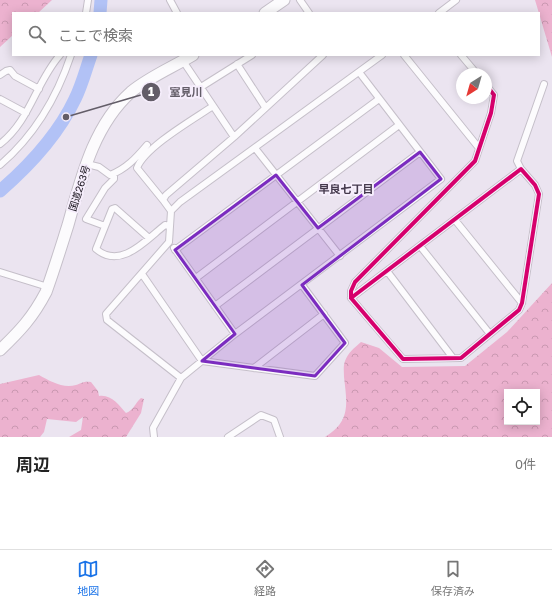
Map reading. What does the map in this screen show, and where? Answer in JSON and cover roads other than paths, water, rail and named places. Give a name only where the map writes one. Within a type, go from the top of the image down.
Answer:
[{"type":"highway","points":[[266,12],[284,0]]},
{"type":"highway","name":"国道263号","points":[[0,350],[23,329],[36,310],[48,287],[87,164],[101,130],[119,105],[144,82],[191,56]]},
{"type":"street","points":[[86,12],[88,0]]},
{"type":"street","points":[[170,0],[176,12]]},
{"type":"street","points":[[300,0],[308,12]]},
{"type":"street","points":[[440,12],[456,0]]},
{"type":"street","points":[[0,144],[9,137],[26,114],[52,63],[59,56]]},
{"type":"street","points":[[0,165],[13,154],[30,134],[47,108],[71,56]]},
{"type":"street","points":[[201,87],[250,56]]},
{"type":"street","points":[[163,200],[166,195],[234,137],[322,56]]},
{"type":"street","points":[[171,211],[180,202],[381,56]]},
{"type":"street","points":[[405,56],[479,148]]},
{"type":"street","points":[[462,56],[472,68]]},
{"type":"street","points":[[183,61],[234,137]]},
{"type":"street","points":[[237,64],[265,107]]},
{"type":"street","points":[[0,75],[10,70],[15,76],[39,89]]},
{"type":"street","points":[[359,72],[448,187]]},
{"type":"street","points":[[492,92],[494,95],[491,113],[475,161],[355,282],[351,291],[351,298],[403,360],[461,358],[519,310],[522,303],[539,194],[535,185],[521,169],[517,161],[544,84]]},
{"type":"street","points":[[0,99],[26,114]]},
{"type":"street","points":[[175,250],[379,99]]},
{"type":"street","points":[[180,378],[107,320],[106,314],[169,242],[171,211],[138,168],[140,162],[153,148],[213,106]]},
{"type":"street","points":[[196,278],[399,125]]},
{"type":"street","points":[[87,164],[99,167],[110,175],[114,174],[132,162],[147,145]]},
{"type":"street","points":[[255,148],[340,256]]},
{"type":"street","points":[[215,306],[420,152]]},
{"type":"street","points":[[351,298],[521,169]]},
{"type":"street","points":[[105,226],[86,219],[105,188],[114,179],[114,174]]},
{"type":"street","points":[[154,437],[153,428],[180,378],[235,334],[441,179]]},
{"type":"street","points":[[149,238],[115,208],[112,209],[96,249],[100,253],[117,256],[132,252],[165,226],[170,226]]},
{"type":"street","points":[[455,220],[522,303]]},
{"type":"street","points":[[169,242],[235,334]]},
{"type":"street","points":[[420,246],[490,334]]},
{"type":"street","points":[[387,271],[453,358]]},
{"type":"street","points":[[0,272],[48,287]]},
{"type":"street","points":[[142,274],[202,361],[314,376],[345,343],[302,285]]},
{"type":"street","points":[[254,368],[324,314]]},
{"type":"street","points":[[228,437],[261,415],[274,420],[280,437]]},
{"type":"waterway","points":[[100,12],[101,0]]},
{"type":"waterway","points":[[0,191],[22,171],[52,137],[68,112],[77,94],[91,56]]},
{"type":"place","name":"室見川","points":[[66,117]]},
{"type":"district","name":"早良七丁目","points":[[346,188]]}]
